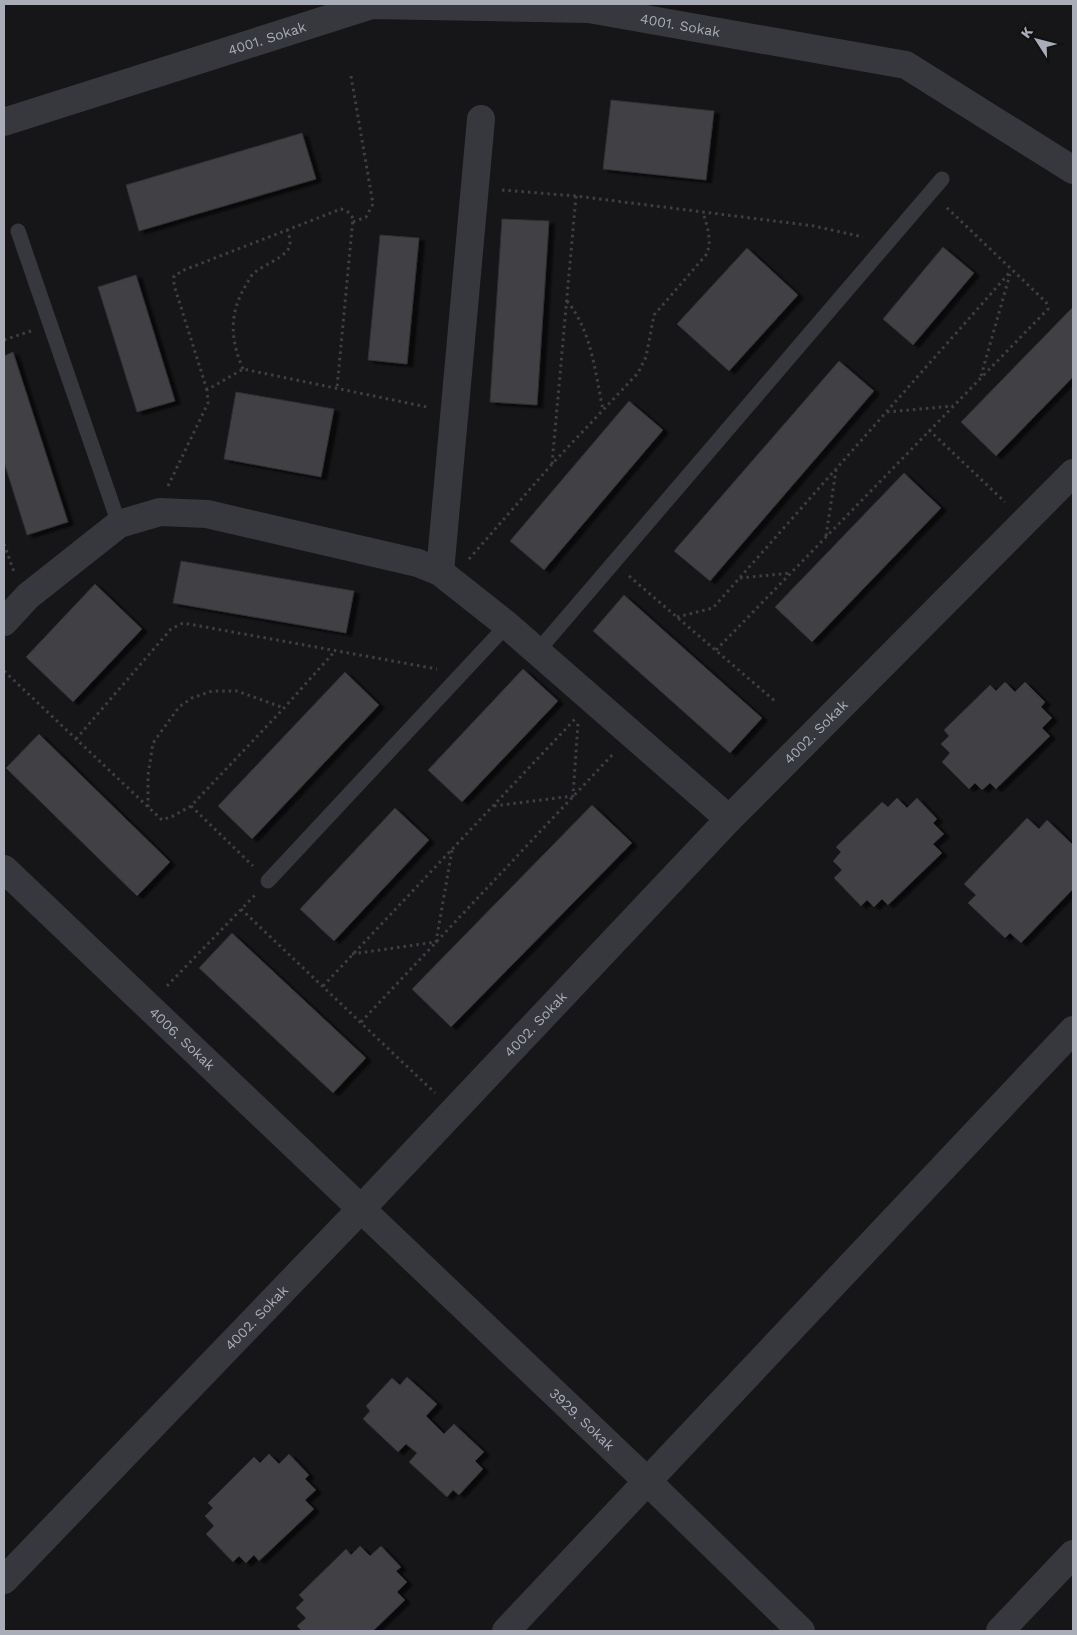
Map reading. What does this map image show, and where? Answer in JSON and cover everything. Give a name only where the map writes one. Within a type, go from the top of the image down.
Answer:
[{"type":"street","name":"4001. Sokak","points":[[4,122],[372,5],[589,9],[906,65],[1073,170]]},
{"type":"street","points":[[446,576],[455,413],[481,119]]},
{"type":"street","name":"4002. Sokak","points":[[4,1580],[360,1209],[729,819],[1073,474]]},
{"type":"street","points":[[4,622],[28,596],[119,524],[160,512],[207,514],[418,563],[446,576],[507,625],[729,819]]},
{"type":"street","name":"4006. Sokak","points":[[4,869],[360,1209]]},
{"type":"street","points":[[506,1631],[1073,1030]]},
{"type":"street","name":"3929. Sokak","points":[[360,1209],[647,1481],[801,1631]]},
{"type":"street","points":[[1000,1631],[1073,1554]]},
{"type":"lane","points":[[537,652],[942,179]]},
{"type":"lane","points":[[18,231],[119,524]]},
{"type":"lane","points":[[268,881],[507,625]]},
{"type":"path","points":[[351,76],[373,204],[366,217],[352,222]]},
{"type":"path","points":[[475,188],[576,196],[814,226],[888,243]]},
{"type":"path","points":[[716,650],[1048,309],[1046,302],[931,192]]},
{"type":"path","points":[[552,464],[576,196]]},
{"type":"path","points":[[160,512],[166,490],[208,403],[207,390],[174,285],[174,276],[184,270],[341,209],[348,212],[353,218],[337,388]]},
{"type":"path","points":[[446,576],[638,373],[646,357],[654,315],[706,255],[710,241],[703,212]]},
{"type":"path","points":[[243,369],[233,336],[234,317],[241,294],[253,274],[287,251],[291,241],[287,230]]},
{"type":"path","points":[[677,617],[713,608],[1011,271],[980,378]]},
{"type":"path","points":[[567,301],[578,314],[590,344],[603,411]]},
{"type":"path","points":[[4,340],[50,324]]},
{"type":"path","points":[[207,390],[243,369],[455,413]]},
{"type":"path","points":[[886,412],[953,406]]},
{"type":"path","points":[[929,430],[1026,521]]},
{"type":"path","points":[[826,536],[836,470]]},
{"type":"path","points":[[613,563],[776,702]]},
{"type":"path","points":[[740,578],[791,573]]},
{"type":"path","points":[[76,739],[171,629],[183,624],[462,673]]},
{"type":"path","points":[[4,671],[162,820],[191,806],[284,708],[335,650]]},
{"type":"path","points":[[148,808],[148,775],[153,743],[179,707],[192,698],[212,691],[237,691],[284,708]]},
{"type":"path","points":[[322,986],[578,716],[573,796]]},
{"type":"path","points":[[361,1022],[632,734]]},
{"type":"path","points":[[493,806],[573,796]]},
{"type":"path","points":[[191,806],[268,881]]},
{"type":"path","points":[[436,942],[452,849]]},
{"type":"path","points":[[148,1006],[241,909],[454,1110]]},
{"type":"path","points":[[352,954],[436,942]]},
{"type":"building","points":[[611,100],[714,111],[706,180],[603,169]]},
{"type":"building","points":[[302,133],[316,179],[139,231],[126,185]]},
{"type":"building","points":[[502,219],[549,221],[537,405],[490,402]]},
{"type":"building","points":[[380,235],[419,238],[407,364],[368,360]]},
{"type":"building","points":[[943,247],[974,273],[913,345],[883,319]]},
{"type":"building","points":[[747,248],[798,295],[729,371],[677,324]]},
{"type":"building","points":[[136,275],[175,401],[137,412],[98,287]]},
{"type":"building","points":[[1073,307],[1073,377],[996,456],[961,422]]},
{"type":"building","points":[[13,352],[68,522],[27,535],[4,462],[4,356]]},
{"type":"building","points":[[839,361],[874,391],[710,581],[674,551]]},
{"type":"building","points":[[236,392],[334,409],[321,477],[224,459]]},
{"type":"building","points":[[629,401],[663,430],[544,570],[510,541]]},
{"type":"building","points":[[904,473],[941,508],[812,642],[775,607]]},
{"type":"building","points":[[181,561],[354,591],[346,633],[173,603]]},
{"type":"building","points":[[95,584],[142,629],[73,702],[26,657]]},
{"type":"building","points":[[624,595],[762,718],[730,753],[593,631]]},
{"type":"building","points":[[523,669],[558,701],[462,802],[428,770]]},
{"type":"building","points":[[345,672],[379,705],[252,839],[218,806]]},
{"type":"building","points":[[1005,682],[1015,692],[1025,682],[1045,702],[1041,707],[1052,718],[1042,728],[1050,736],[996,789],[990,783],[982,790],[975,783],[969,789],[942,762],[950,753],[941,744],[949,736],[944,730],[990,685],[996,691]]},
{"type":"building","points":[[39,734],[170,862],[137,896],[6,768]]},
{"type":"building","points":[[897,798],[907,808],[917,798],[937,819],[933,823],[944,834],[933,844],[942,853],[888,905],[882,899],[874,907],[867,900],[861,906],[834,878],[842,870],[833,861],[841,852],[836,847],[882,802],[888,807]]},
{"type":"building","points":[[592,805],[632,843],[451,1027],[412,989]]},
{"type":"building","points":[[395,808],[429,840],[334,941],[300,909]]},
{"type":"building","points":[[1027,818],[1039,829],[1047,820],[1073,845],[1073,889],[1021,943],[1010,933],[1005,938],[968,903],[976,895],[964,884]]},
{"type":"building","points":[[232,933],[366,1058],[333,1093],[199,968]]},
{"type":"building","points":[[407,1377],[437,1404],[426,1416],[444,1434],[454,1424],[484,1452],[475,1461],[483,1469],[459,1495],[453,1490],[447,1497],[409,1462],[417,1453],[406,1444],[398,1452],[363,1419],[370,1411],[366,1406],[392,1378],[400,1385]]},
{"type":"building","points":[[269,1454],[279,1464],[289,1454],[309,1475],[305,1479],[316,1490],[305,1500],[314,1509],[259,1561],[254,1555],[246,1563],[239,1556],[233,1562],[206,1534],[214,1526],[205,1516],[213,1508],[208,1503],[254,1457],[260,1463]]},
{"type":"building","points":[[360,1546],[370,1556],[381,1546],[401,1567],[396,1571],[407,1582],[397,1592],[405,1600],[373,1631],[302,1631],[297,1626],[306,1618],[296,1608],[304,1600],[299,1595],[346,1549],[351,1555]]}]
